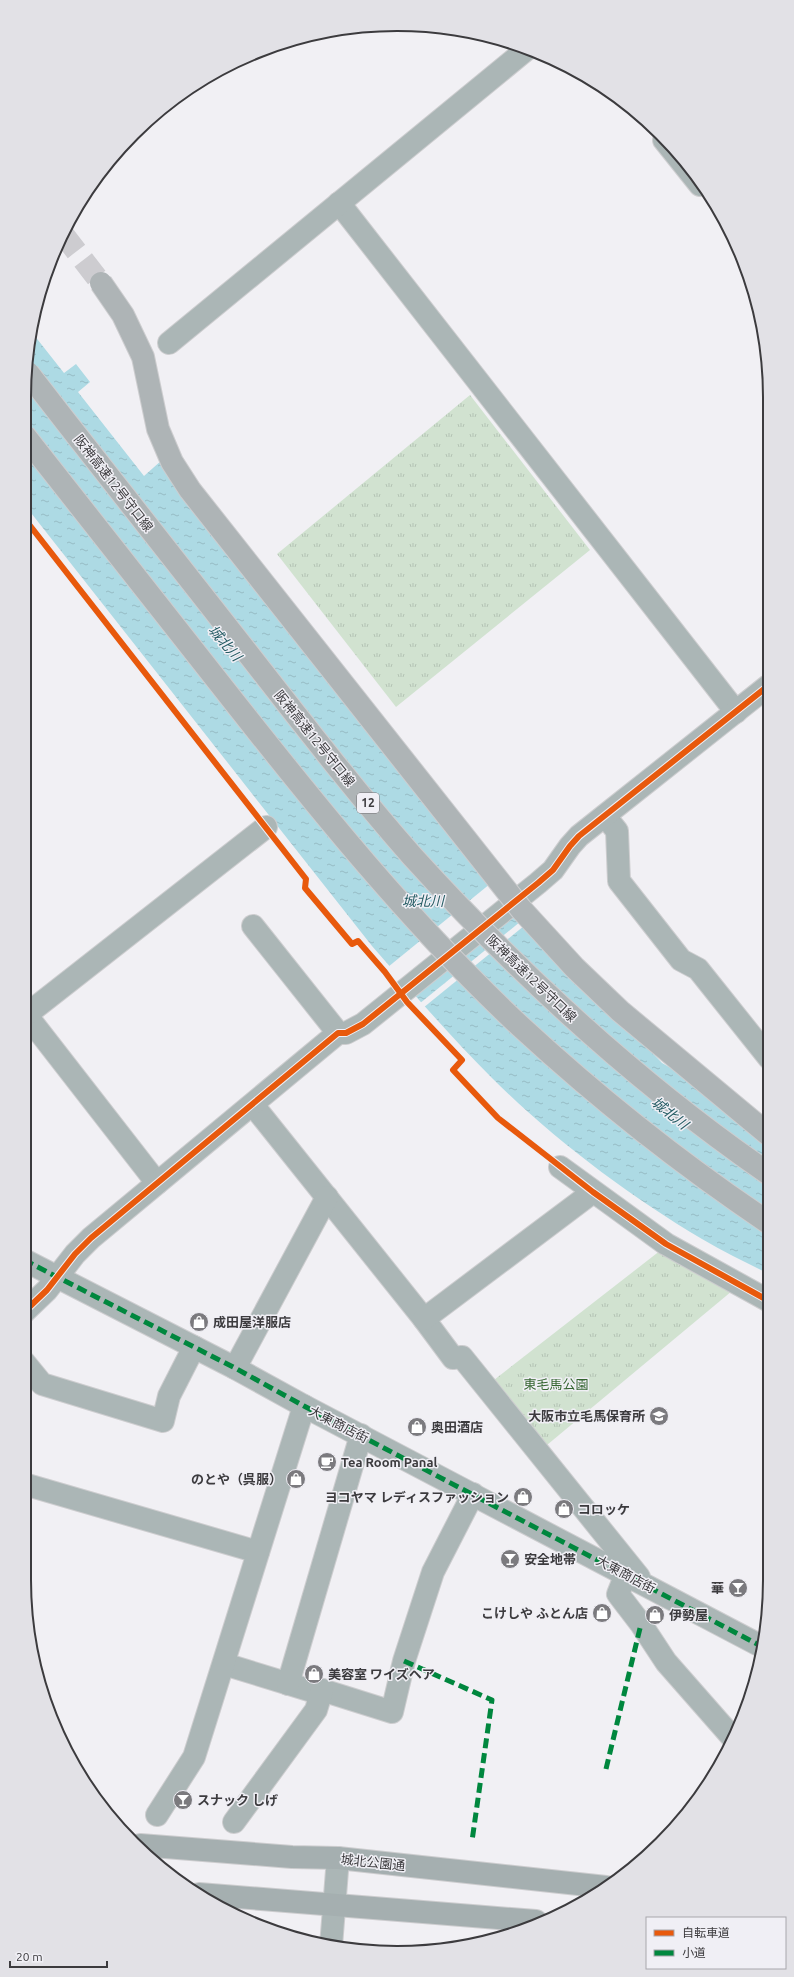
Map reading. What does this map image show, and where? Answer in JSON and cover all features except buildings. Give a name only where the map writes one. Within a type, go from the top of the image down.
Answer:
[{"type":"highway","points":[[101,283],[123,315],[143,357],[158,429],[172,462],[190,490],[521,909],[575,968],[620,1011],[763,1130]]},
{"type":"highway","name":"阪神高速12号守口線","points":[[32,378],[290,707],[411,854],[477,925],[547,994],[600,1042],[650,1085],[763,1170]]},
{"type":"highway","points":[[31,444],[314,803],[382,882],[446,950],[518,1024],[571,1071],[671,1154],[763,1219]]},
{"type":"main road","name":"城北公園通","points":[[145,1845],[292,1857],[338,1858],[597,1886]]},
{"type":"main road","points":[[211,1895],[531,1921]]},
{"type":"street","points":[[170,343],[522,53]]},
{"type":"street","points":[[339,203],[736,712]]},
{"type":"street","points":[[31,1306],[48,1290],[56,1277],[91,1238],[156,1183],[253,1105],[338,1033],[355,1029],[379,1011],[538,883],[553,870],[579,836],[763,690]]},
{"type":"street","points":[[605,816],[616,831],[619,881],[681,960],[698,969],[763,1050]]},
{"type":"street","points":[[31,1008],[266,827]]},
{"type":"street","points":[[254,926],[338,1033]]},
{"type":"street","points":[[31,1021],[156,1183]]},
{"type":"street","points":[[253,1105],[424,1319],[453,1358],[462,1357],[636,1579],[618,1594],[666,1662],[729,1734]]},
{"type":"street","points":[[560,1167],[666,1244],[763,1298]]},
{"type":"street","points":[[424,1319],[593,1192]]},
{"type":"street","points":[[235,1368],[327,1197]]},
{"type":"street","name":"大東商店街","points":[[31,1264],[235,1368],[304,1406],[636,1579],[757,1644]]},
{"type":"street","points":[[31,1371],[42,1384],[163,1421],[169,1396],[194,1348]]},
{"type":"street","points":[[157,1815],[194,1757],[304,1406]]},
{"type":"street","points":[[288,1684],[361,1435]]},
{"type":"street","points":[[31,1486],[258,1552]]},
{"type":"street","points":[[224,1664],[312,1691],[322,1690],[392,1712],[404,1661],[433,1572],[473,1494]]},
{"type":"street","points":[[234,1822],[316,1710],[322,1690]]},
{"type":"street","points":[[331,1940],[338,1858]]},
{"type":"green space","points":[[470,395],[590,550],[396,707],[277,554]]},
{"type":"green space","name":"東毛馬公園","points":[[661,1250],[732,1291],[547,1445],[494,1380]]},
{"type":"water","name":"城北川","points":[[36,338],[64,373],[76,364],[90,382],[78,392],[144,476],[162,460],[523,917],[662,1063],[763,1120],[763,1271],[727,1253],[674,1222],[619,1185],[566,1144],[515,1100],[476,1062],[372,946],[31,513],[31,397]]},
{"type":"pier","points":[[496,879],[519,909],[412,996],[388,967]]},
{"type":"pier","points":[[526,917],[530,921],[423,1008],[419,1004]]},
{"type":"tunnel","points":[[67,239],[101,283]]},
{"type":"marked path","points":[[31,1264],[235,1368],[304,1406],[757,1644]]},
{"type":"marked path","points":[[606,1769],[641,1624]]},
{"type":"marked path","points":[[404,1661],[492,1700],[472,1841]]},
{"type":"cycle path","points":[[31,527],[306,879],[305,888],[352,944],[358,941],[385,972],[407,1002],[462,1060],[453,1070],[498,1118],[593,1192],[666,1244],[763,1298]]},
{"type":"cycle path","points":[[31,1305],[47,1290],[75,1254],[91,1238],[338,1033],[346,1033],[363,1024],[538,883],[553,870],[579,836],[763,690]]},
{"type":"place","name":"成田屋洋服店","points":[[199,1322]]},
{"type":"place","name":"大阪市立毛馬保育所","points":[[659,1416]]},
{"type":"place","name":"奥田酒店","points":[[417,1427]]},
{"type":"place","name":"Tea Room Panal","points":[[327,1462]]},
{"type":"place","name":"のとや（呉服）","points":[[296,1479]]},
{"type":"place","name":"ヨコヤマ レディスファッション","points":[[523,1497]]},
{"type":"place","name":"コロッケ","points":[[564,1509]]},
{"type":"place","name":"安全地帯","points":[[510,1559]]},
{"type":"place","name":"華","points":[[738,1588]]},
{"type":"place","name":"こけしや ふとん店","points":[[602,1613]]},
{"type":"place","name":"伊勢屋","points":[[655,1615]]},
{"type":"place","name":"美容室 ワイズヘア","points":[[314,1674]]},
{"type":"place","name":"スナック しげ","points":[[183,1800]]}]
